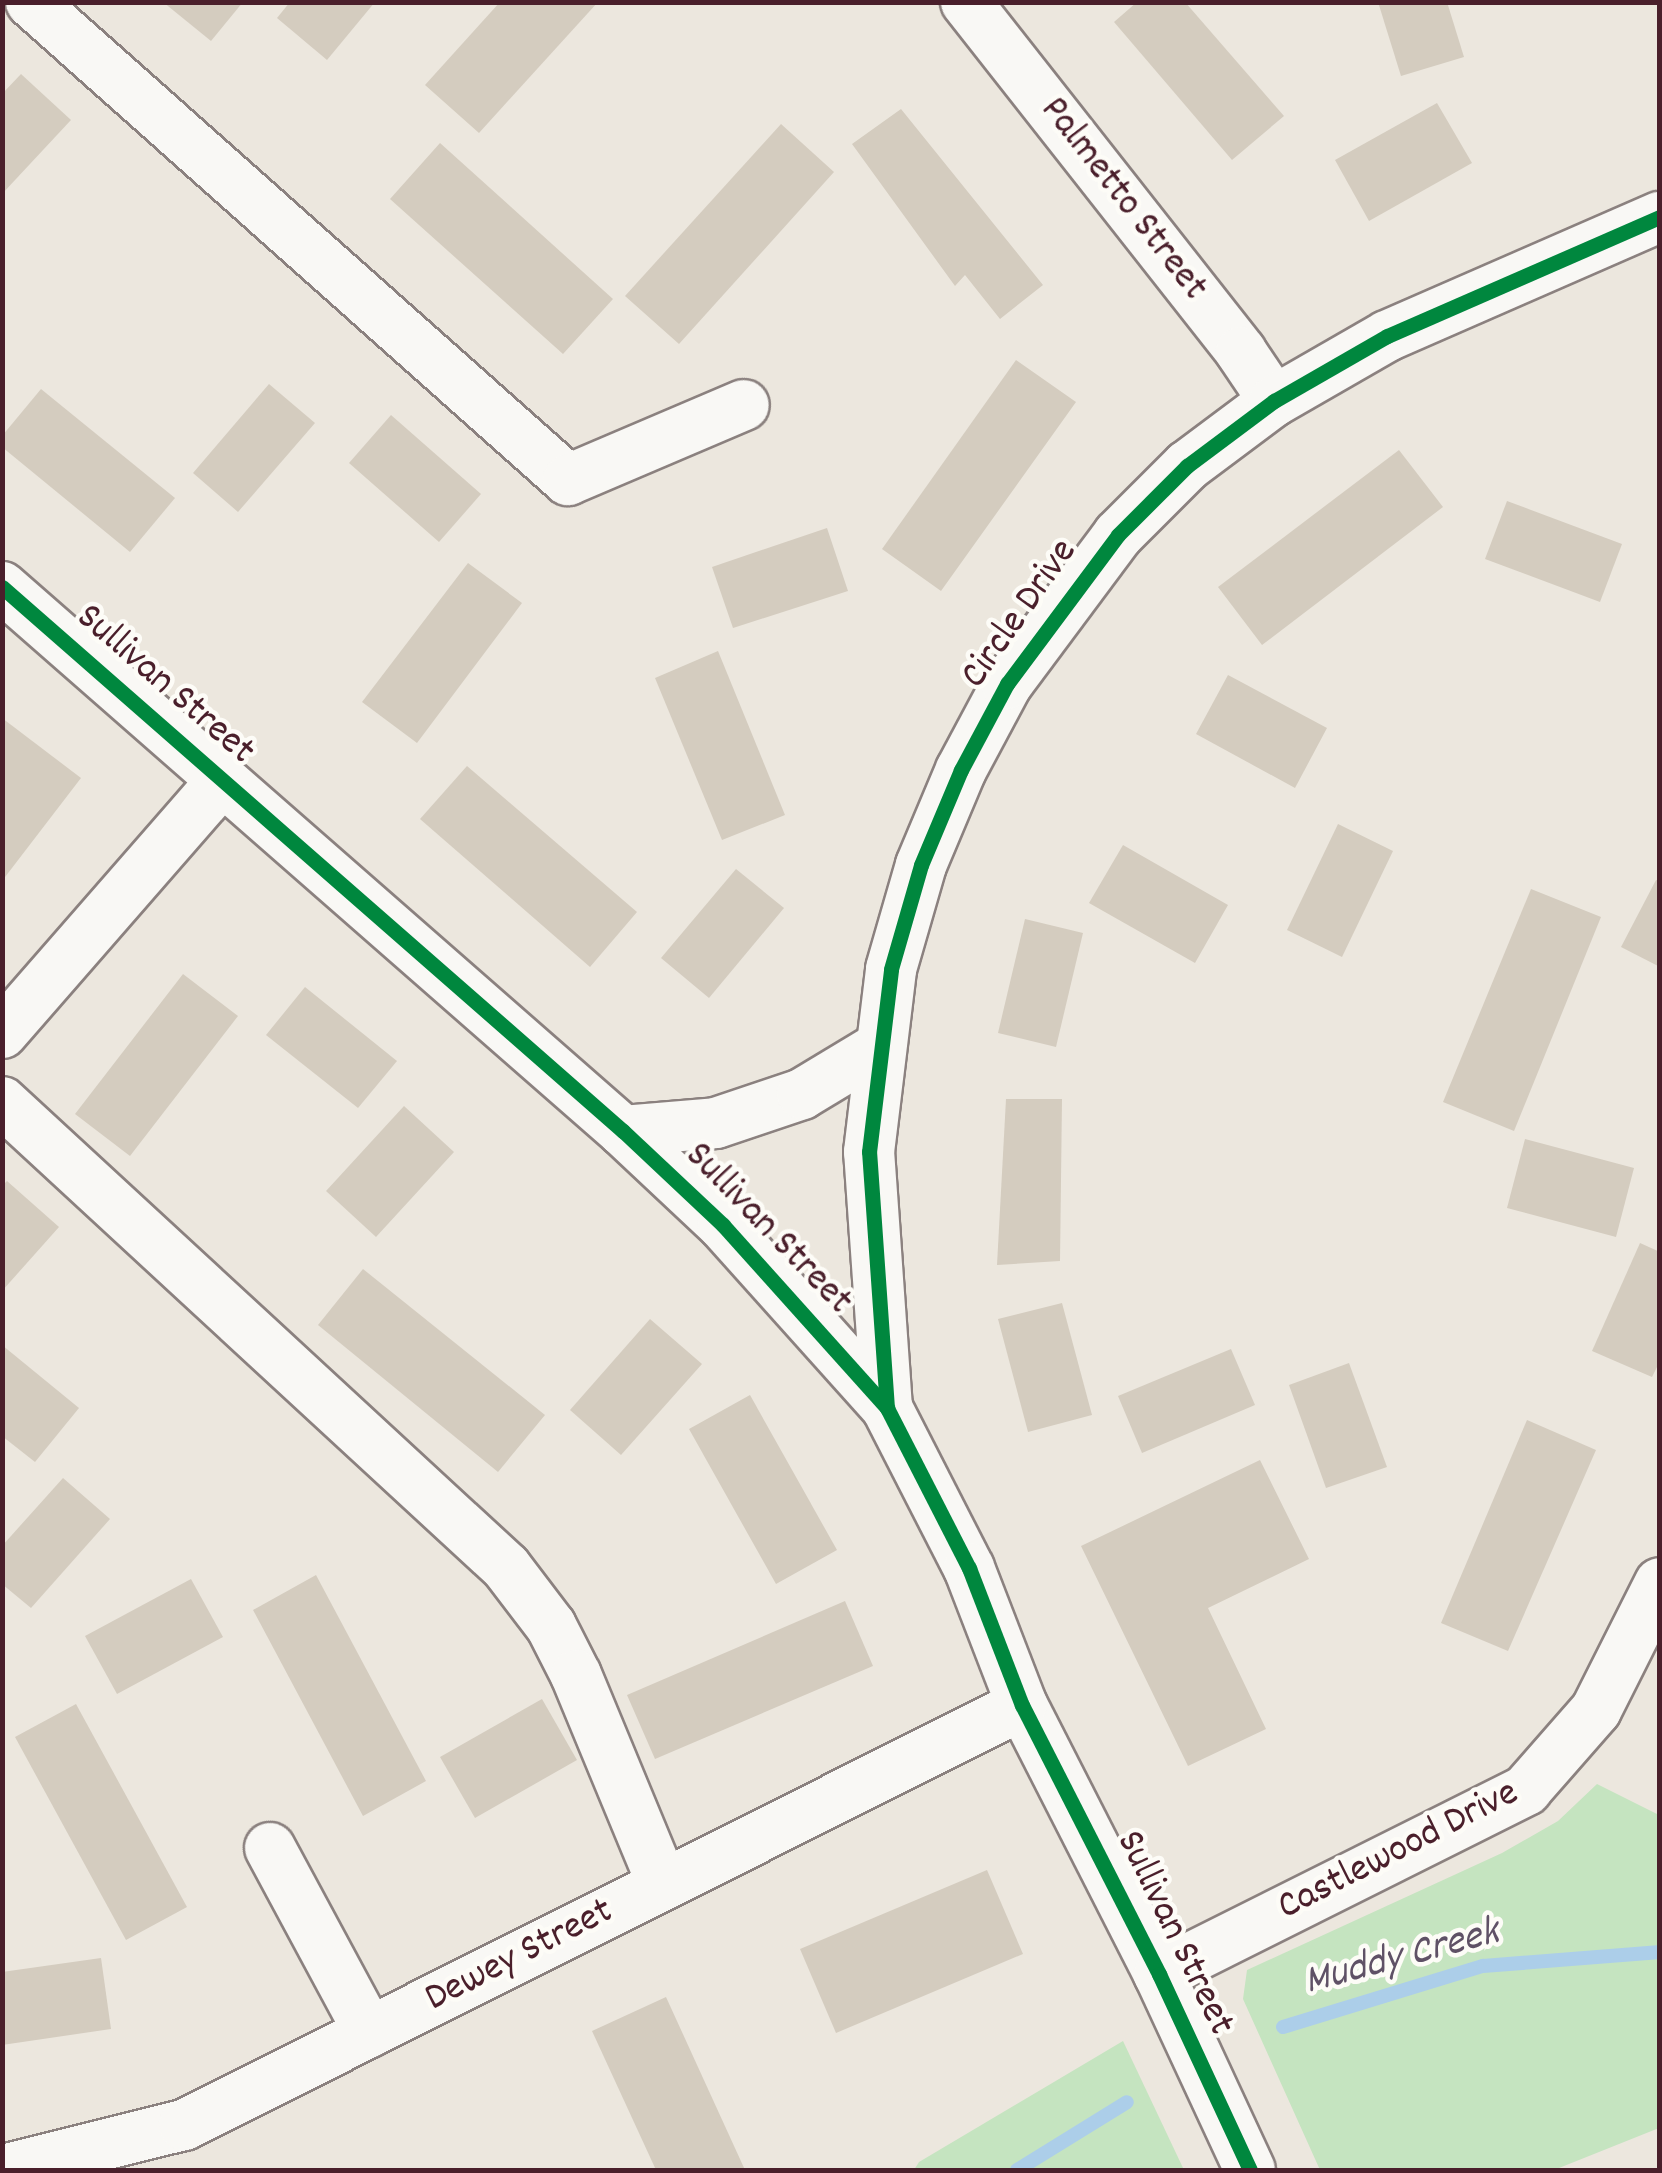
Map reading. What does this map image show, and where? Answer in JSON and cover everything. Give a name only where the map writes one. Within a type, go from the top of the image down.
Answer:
[{"type":"street","points":[[32,2],[568,480],[744,405]]},
{"type":"street","name":"Palmetto Street","points":[[966,2],[1241,352],[1274,401]]},
{"type":"street","name":"Circle Drive","points":[[887,1408],[869,1152],[892,968],[921,866],[960,770],[1008,684],[1118,535],[1187,466],[1274,401],[1387,336],[1660,217]]},
{"type":"street","name":"Sullivan Street","points":[[2,587],[623,1131],[723,1225],[887,1408],[969,1568],[1022,1704],[1158,1974],[1250,2170]]},
{"type":"street","points":[[2,1033],[222,782]]},
{"type":"street","points":[[623,1131],[716,1123],[802,1094],[880,1047]]},
{"type":"street","points":[[2,1102],[506,1567],[551,1626],[576,1675],[662,1885]]},
{"type":"street","name":"Castlewood Drive","points":[[1158,1974],[1526,1790],[1596,1710],[1660,1583]]},
{"type":"street","name":"Dewey Street","points":[[3,2170],[184,2125],[1022,1704]]},
{"type":"street","points":[[270,1848],[368,2032]]},
{"type":"green space","points":[[1597,1784],[1659,1815],[1659,2128],[1554,2170],[1320,2170],[1243,1999],[1247,1970],[1502,1853],[1558,1821]]},
{"type":"green space","points":[[1123,2041],[1184,2170],[914,2170],[919,2162]]},
{"type":"building","points":[[163,2],[243,2],[211,41]]},
{"type":"building","points":[[290,2],[375,2],[327,60],[277,18]]},
{"type":"building","points":[[500,2],[598,2],[479,133],[425,85]]},
{"type":"building","points":[[1137,2],[1185,2],[1284,116],[1232,160],[1114,22]]},
{"type":"building","points":[[1378,2],[1447,2],[1464,57],[1401,76]]},
{"type":"building","points":[[21,74],[71,120],[2,194],[2,94]]},
{"type":"building","points":[[1437,103],[1472,163],[1369,221],[1335,160]]},
{"type":"building","points":[[901,109],[1043,285],[1000,319],[965,275],[955,286],[852,144]]},
{"type":"building","points":[[781,124],[834,172],[679,344],[625,296]]},
{"type":"building","points":[[440,143],[613,299],[563,354],[390,199]]},
{"type":"building","points":[[1016,360],[1076,402],[941,591],[882,549]]},
{"type":"building","points":[[269,384],[315,423],[238,512],[193,473]]},
{"type":"building","points":[[41,389],[175,498],[130,552],[2,447],[2,436]]},
{"type":"building","points":[[391,415],[481,494],[439,542],[349,463]]},
{"type":"building","points":[[1399,450],[1443,507],[1262,645],[1218,587]]},
{"type":"building","points":[[1507,501],[1622,544],[1600,602],[1485,559]]},
{"type":"building","points":[[827,528],[848,591],[733,628],[712,567]]},
{"type":"building","points":[[468,563],[522,603],[417,743],[362,702]]},
{"type":"building","points":[[718,651],[785,815],[722,840],[655,678]]},
{"type":"building","points":[[1228,675],[1327,728],[1295,788],[1196,734]]},
{"type":"building","points":[[2,718],[81,778],[2,881]]},
{"type":"building","points":[[467,766],[637,912],[590,967],[420,819]]},
{"type":"building","points":[[1338,824],[1393,851],[1342,957],[1287,930]]},
{"type":"building","points":[[1123,845],[1228,905],[1195,963],[1089,903]]},
{"type":"building","points":[[736,869],[784,908],[709,998],[661,958]]},
{"type":"building","points":[[1656,880],[1660,881],[1660,967],[1621,947]]},
{"type":"building","points":[[1531,889],[1601,917],[1514,1131],[1443,1102]]},
{"type":"building","points":[[1025,919],[1083,933],[1056,1047],[998,1033]]},
{"type":"building","points":[[183,974],[238,1016],[130,1156],[75,1114]]},
{"type":"building","points":[[305,987],[397,1061],[358,1108],[266,1035]]},
{"type":"building","points":[[1006,1099],[1062,1099],[1060,1261],[997,1265]]},
{"type":"building","points":[[404,1106],[454,1152],[376,1237],[326,1191]]},
{"type":"building","points":[[1525,1139],[1634,1168],[1616,1237],[1507,1208]]},
{"type":"building","points":[[7,1181],[59,1227],[2,1291],[2,1186]]},
{"type":"building","points":[[1640,1243],[1660,1252],[1660,1361],[1652,1377],[1592,1351]]},
{"type":"building","points":[[363,1269],[545,1415],[498,1472],[318,1325]]},
{"type":"building","points":[[1062,1303],[1092,1415],[1028,1432],[998,1319]]},
{"type":"building","points":[[650,1319],[702,1364],[621,1455],[570,1410]]},
{"type":"building","points":[[2,1345],[79,1408],[35,1462],[2,1436]]},
{"type":"building","points":[[1231,1349],[1255,1405],[1142,1453],[1118,1396]]},
{"type":"building","points":[[1349,1363],[1387,1467],[1326,1488],[1289,1385]]},
{"type":"building","points":[[750,1395],[837,1550],[776,1584],[689,1429]]},
{"type":"building","points":[[1527,1420],[1596,1450],[1508,1651],[1441,1623]]},
{"type":"building","points":[[1260,1460],[1309,1559],[1208,1608],[1266,1729],[1188,1766],[1081,1546]]},
{"type":"building","points":[[63,1478],[110,1519],[31,1608],[2,1584],[2,1546]]},
{"type":"building","points":[[316,1575],[426,1781],[363,1816],[253,1610]]},
{"type":"building","points":[[191,1579],[223,1637],[117,1694],[85,1636]]},
{"type":"building","points":[[845,1601],[873,1666],[655,1759],[627,1695]]},
{"type":"building","points":[[542,1699],[577,1760],[475,1818],[440,1757]]},
{"type":"building","points":[[76,1704],[187,1907],[126,1940],[15,1737]]},
{"type":"building","points":[[987,1870],[1023,1954],[836,2033],[800,1949]]},
{"type":"building","points":[[101,1958],[111,2029],[2,2045],[2,1972]]},
{"type":"building","points":[[666,1997],[745,2170],[656,2170],[592,2031]]},
{"type":"waterway","name":"Muddy Creek","points":[[1283,2027],[1483,1966],[1660,1952]]},
{"type":"waterway","name":"Muddy Creek","points":[[1017,2170],[1127,2102]]},
{"type":"cycle path","points":[[887,1408],[869,1152],[891,969],[921,865],[961,770],[1007,684],[1118,535],[1187,466],[1274,401],[1387,336],[1660,217]]},
{"type":"cycle path","points":[[2,587],[623,1131],[723,1225],[887,1408],[969,1568],[1022,1705],[1159,1974],[1250,2170]]}]
